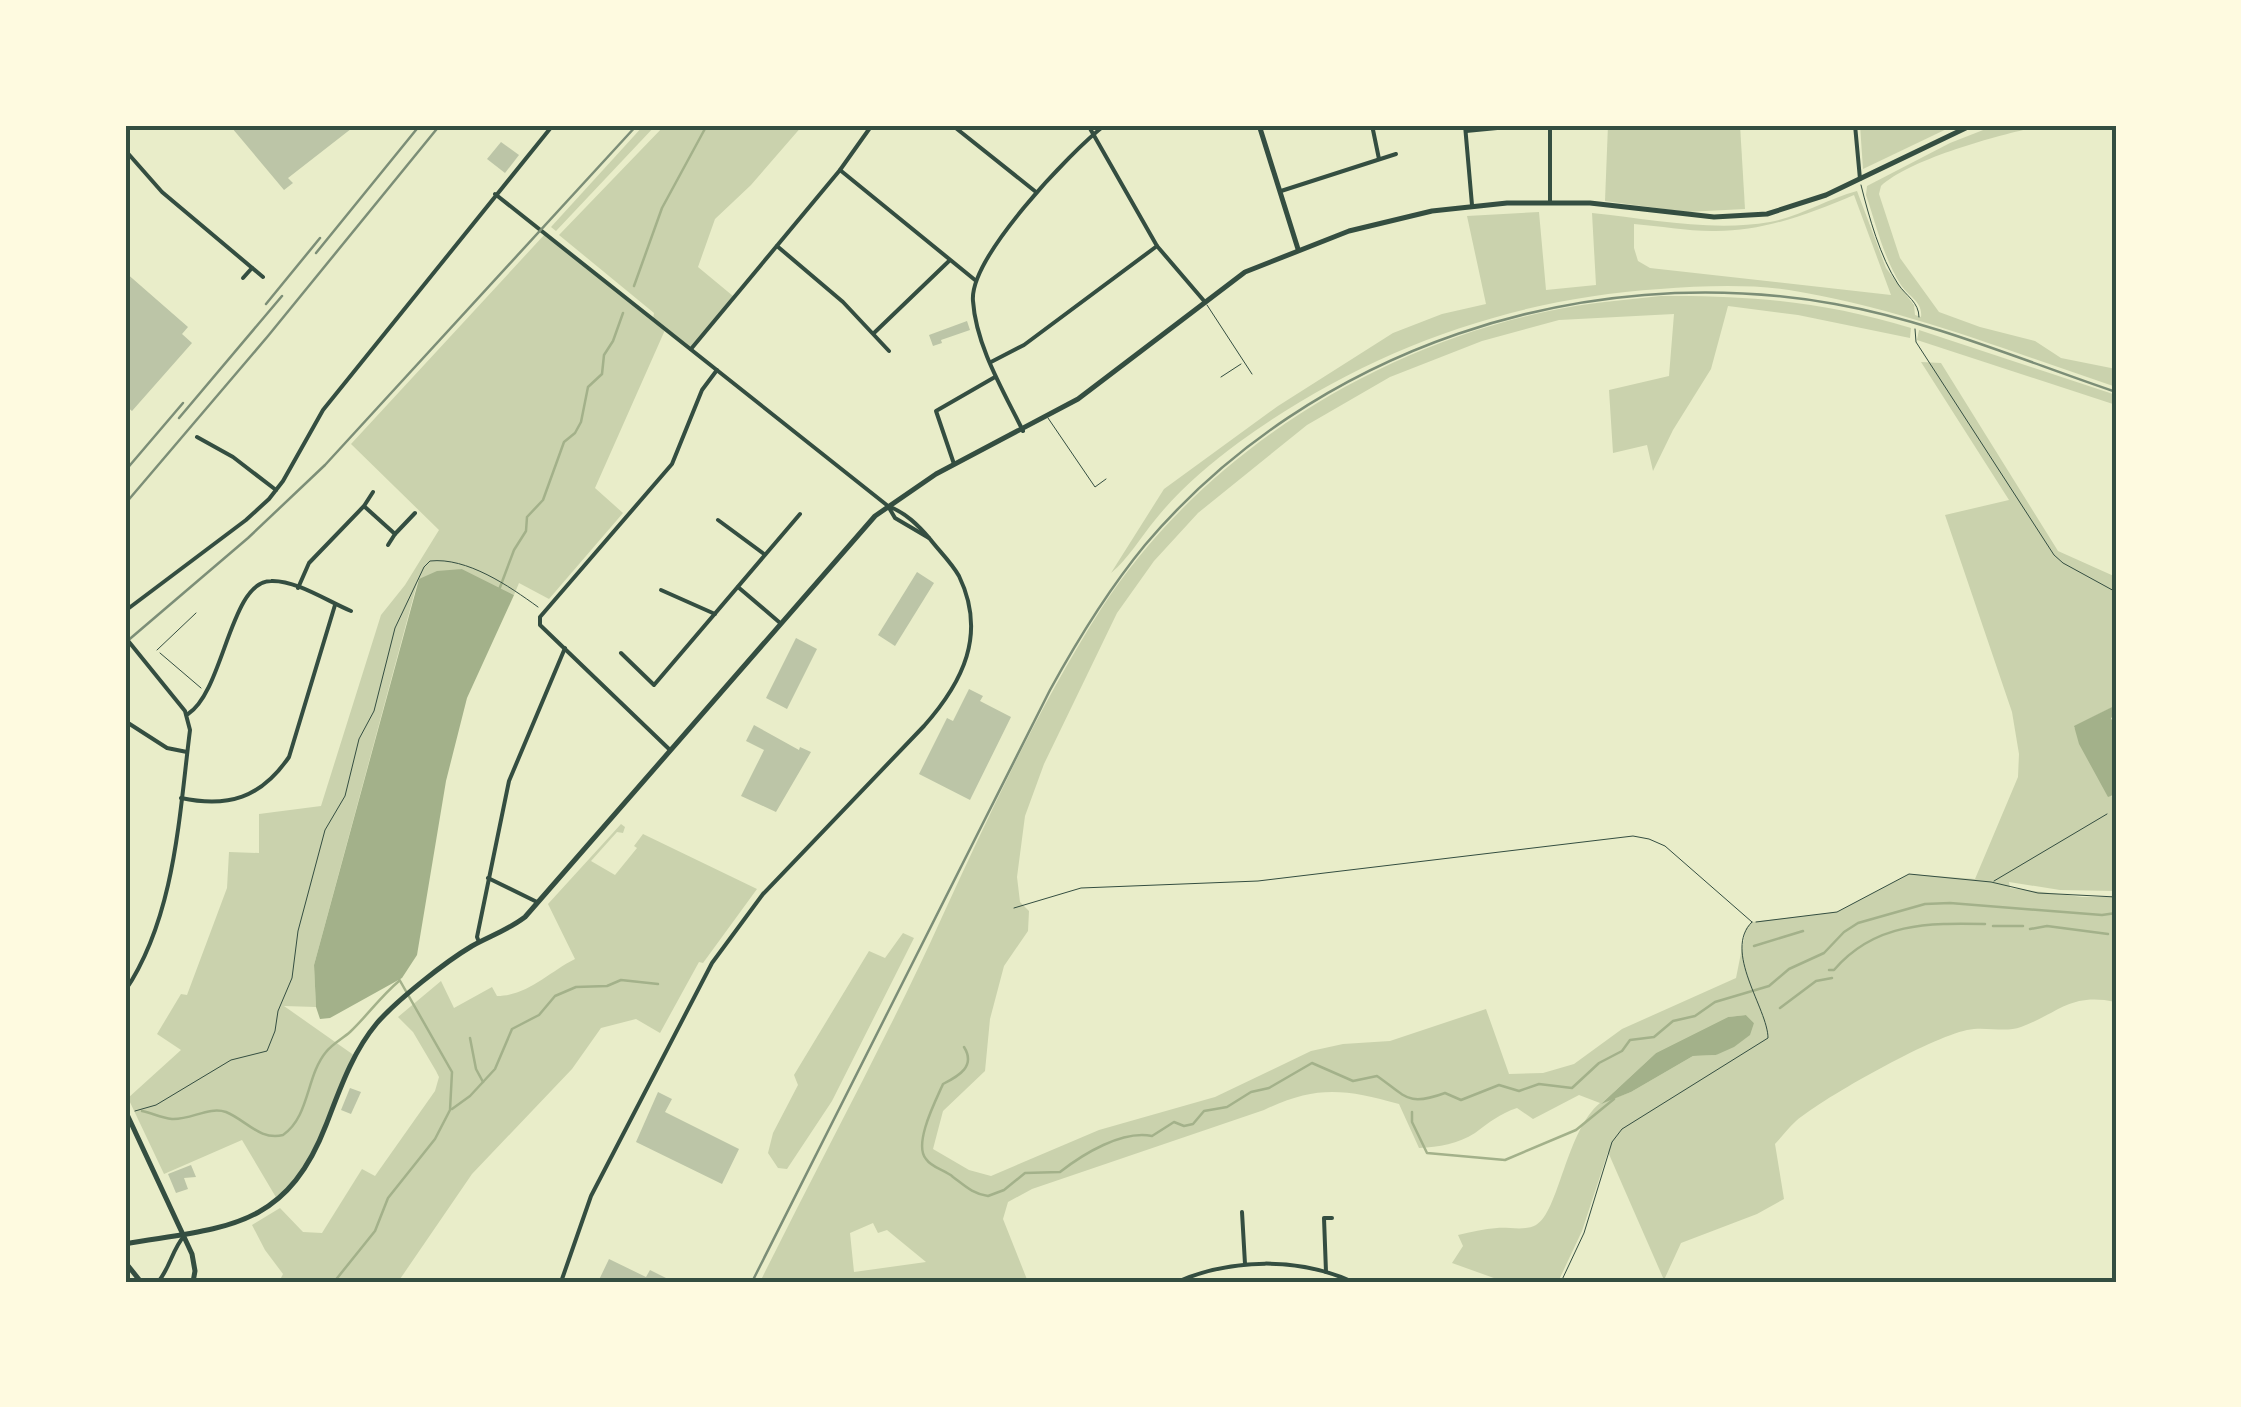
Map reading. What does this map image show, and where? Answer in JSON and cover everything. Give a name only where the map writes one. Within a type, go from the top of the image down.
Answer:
[{"type":"street","points":[[125,611],[246,520],[276,490],[323,410],[553,125]]},
{"type":"street","points":[[691,349],[840,170],[872,125]]},
{"type":"street","points":[[952,125],[1036,192]]},
{"type":"street","points":[[1088,125],[1157,246],[1205,302]]},
{"type":"street","points":[[1023,431],[991,362],[973,301],[974,280],[1036,192],[1105,125]]},
{"type":"street","points":[[1260,125],[1298,249]]},
{"type":"street","points":[[1372,125],[1379,159]]},
{"type":"street","points":[[1472,205],[1465,128],[1529,125]]},
{"type":"street","points":[[1550,125],[1550,202]]},
{"type":"street","points":[[1855,125],[1860,180]]},
{"type":"street","points":[[125,1244],[184,1236],[247,1219],[293,1186],[312,1158],[360,1048],[380,1020],[478,942],[514,926],[860,530],[888,506],[954,464],[1048,418],[1109,378],[1245,272],[1298,249],[1387,220],[1472,205],[1550,202],[1714,217],[1751,216],[1803,204],[1972,125]]},
{"type":"street","points":[[125,150],[162,192],[263,278]]},
{"type":"street","points":[[1280,191],[1396,154]]},
{"type":"street","points":[[840,170],[974,280]]},
{"type":"street","points":[[495,194],[888,506],[902,511],[947,557],[966,596],[971,629],[968,656],[948,700],[763,894],[712,962],[590,1196],[561,1282]]},
{"type":"street","points":[[778,246],[889,351]]},
{"type":"street","points":[[991,362],[1024,345],[1157,246]]},
{"type":"street","points":[[874,333],[949,261]]},
{"type":"street","points":[[243,278],[252,268]]},
{"type":"street","points":[[669,749],[540,624],[545,612],[672,464],[702,390],[717,370]]},
{"type":"street","points":[[954,464],[936,411],[996,376]]},
{"type":"street","points":[[198,437],[233,457],[276,490]]},
{"type":"street","points":[[298,588],[309,564],[373,492]]},
{"type":"street","points":[[364,506],[394,534]]},
{"type":"street","points":[[388,546],[394,534],[416,513]]},
{"type":"street","points":[[621,653],[654,686],[800,514]]},
{"type":"street","points":[[718,520],[764,554]]},
{"type":"street","points":[[187,714],[207,694],[249,592],[267,580],[351,610]]},
{"type":"street","points":[[738,588],[779,622]]},
{"type":"street","points":[[661,590],[714,614]]},
{"type":"street","points":[[180,798],[224,803],[256,793],[278,774],[289,757],[335,604]]},
{"type":"street","points":[[125,638],[187,714],[190,730],[164,898],[143,960],[125,991]]},
{"type":"street","points":[[478,942],[508,780],[565,648]]},
{"type":"street","points":[[125,721],[167,748],[187,752]]},
{"type":"street","points":[[488,878],[537,902]]},
{"type":"street","points":[[126,1114],[184,1236],[194,1266],[193,1282]]},
{"type":"street","points":[[1242,1212],[1245,1264]]},
{"type":"street","points":[[1316,1216],[1332,1218]]},
{"type":"street","points":[[1324,1218],[1326,1272]]},
{"type":"street","points":[[158,1282],[184,1236]]},
{"type":"street","points":[[126,1262],[142,1282]]},
{"type":"street","points":[[1177,1282],[1245,1264],[1294,1265],[1353,1282]]},
{"type":"lane","points":[[1205,302],[1252,374]]},
{"type":"lane","points":[[1222,378],[1244,362]]},
{"type":"lane","points":[[1048,418],[1095,486],[1106,479]]},
{"type":"lane","points":[[157,650],[196,613]]},
{"type":"path","points":[[1860,180],[1888,266],[1917,305],[1918,316]]},
{"type":"path","points":[[1915,329],[1916,342],[2054,555],[2063,564],[2116,592]]},
{"type":"path","points":[[137,1110],[156,1105],[231,1060],[267,1051],[292,978],[298,931],[325,830],[345,796],[359,739],[374,712],[395,628],[420,572],[430,561],[452,561],[510,588],[545,612]]},
{"type":"path","points":[[157,650],[207,694]]},
{"type":"path","points":[[1991,882],[2108,814]]},
{"type":"path","points":[[1014,908],[1080,888],[1258,882],[1633,836],[1665,846],[1752,922]]},
{"type":"path","points":[[1561,1282],[1584,1233],[1617,1135],[1643,1113],[1768,1038],[1768,1026],[1750,988],[1743,943],[1746,928],[1752,922],[1836,912],[1910,874],[1991,882],[2038,893],[2116,897]]},
{"type":"shaded area","points":[[644,125],[656,125],[556,231],[551,227]]},
{"type":"shaded area","points":[[665,125],[803,125],[751,185],[715,219],[698,267],[733,296],[691,349],[665,330],[595,488],[623,513],[549,599],[519,583],[514,595],[462,569],[418,580],[314,965],[316,1007],[284,1006],[355,1056],[312,1158],[293,1186],[277,1199],[242,1140],[164,1174],[128,1098],[181,1050],[157,1034],[181,994],[187,995],[227,888],[229,852],[259,853],[259,814],[321,806],[381,615],[439,530],[351,444],[545,234],[653,319],[654,313],[559,235]]},
{"type":"shaded area","points":[[1608,125],[1740,125],[1745,209],[1686,212],[1605,201]]},
{"type":"shaded area","points":[[1860,125],[1955,125],[1863,169]]},
{"type":"shaded area","points":[[1996,125],[2046,125],[1936,157],[1881,186],[1879,194],[1900,258],[1939,312],[2035,341],[2061,358],[2116,369],[2116,387],[1914,319],[1789,290],[1741,286],[1676,288],[1547,304],[1492,318],[1386,357],[1286,411],[1194,479],[1111,573],[1164,489],[1278,406],[1393,333],[1442,314],[1486,304],[1467,216],[1539,212],[1546,290],[1596,285],[1592,213],[1681,223],[1748,225],[1781,219],[1857,191],[1886,268],[1914,305],[1915,315],[1921,317],[1918,303],[1901,285],[1885,253],[1866,195],[1867,186],[1950,143]],"holes":[[[1854,195],[1891,295],[1650,268],[1638,261],[1634,224],[1731,231],[1802,215]]]},
{"type":"shaded area","points":[[1661,296],[1726,297],[1818,306],[1911,328],[1910,338],[1798,315],[1728,306],[1711,369],[1653,471],[1647,445],[1613,453],[1609,390],[1669,376],[1674,314],[1559,320],[1482,341],[1390,377],[1307,425],[1198,513],[1154,561],[1117,613],[1044,764],[1025,816],[1017,877],[1020,902],[1029,911],[1028,931],[1004,966],[990,1019],[985,1071],[943,1111],[933,1149],[969,1170],[991,1176],[1099,1130],[1215,1097],[1311,1051],[1390,1041],[1486,1009],[1509,1074],[1543,1073],[1574,1064],[1622,1029],[1736,978],[1746,928],[1752,922],[1837,912],[1909,874],[1975,879],[2018,777],[2019,754],[2012,712],[1945,515],[2009,500],[1921,362],[1941,363],[2058,551],[2116,577],[2116,705],[2074,727],[2112,797],[2116,794],[2116,820],[2112,823],[2116,830],[2116,891],[2060,890],[2009,882],[2010,888],[2116,897],[2116,1002],[2076,1002],[2015,1029],[1974,1029],[1950,1035],[1830,1097],[1796,1121],[1775,1144],[1784,1199],[1757,1214],[1681,1243],[1664,1280],[1608,1152],[1582,1231],[1558,1282],[1505,1282],[1452,1263],[1463,1246],[1458,1235],[1492,1228],[1527,1228],[1544,1217],[1579,1132],[1600,1103],[1579,1095],[1533,1119],[1517,1108],[1462,1140],[1419,1148],[1399,1104],[1331,1092],[1299,1096],[1032,1189],[1008,1202],[1003,1219],[1028,1282],[760,1282],[898,1009],[1036,722],[1101,609],[1141,554],[1188,503],[1240,457],[1356,381],[1483,328],[1563,308]],"holes":[[[1746,1015],[1754,1023],[1716,1055],[1693,1056],[1631,1092],[1602,1103],[1656,1053],[1728,1017]],[[873,1223],[878,1233],[887,1230],[926,1262],[854,1272],[850,1233]]]},
{"type":"shaded area","points":[[1919,330],[2116,395],[2116,405],[1917,340]]},
{"type":"shaded area","points":[[462,569],[514,595],[467,698],[446,781],[417,955],[402,978],[330,1018],[320,1019],[314,965],[419,579],[437,571]]},
{"type":"shaded area","points":[[2116,705],[2116,715],[2111,718],[2116,729],[2116,751],[2112,753],[2116,760],[2116,794],[2108,797],[2079,744],[2074,726]]},
{"type":"shaded area","points":[[621,824],[625,827],[623,833],[617,832],[591,861],[615,875],[643,834],[757,889],[703,963],[699,962],[660,1033],[636,1019],[601,1028],[572,1069],[472,1174],[398,1282],[279,1282],[283,1274],[252,1225],[280,1208],[303,1232],[322,1233],[362,1169],[375,1176],[435,1091],[439,1077],[436,1071],[413,1032],[398,1017],[441,981],[454,1008],[492,987],[497,996],[518,992],[575,959],[548,904]]},
{"type":"shaded area","points":[[903,933],[914,938],[832,1101],[787,1169],[778,1168],[768,1153],[773,1133],[798,1085],[794,1075],[869,951],[885,958]]},
{"type":"shaded area","points":[[1746,1015],[1754,1023],[1750,1035],[1734,1047],[1716,1055],[1693,1056],[1631,1092],[1601,1104],[1656,1053],[1728,1017]]},
{"type":"building","points":[[356,125],[288,178],[293,183],[284,190],[232,128]]},
{"type":"building","points":[[501,142],[519,155],[505,173],[487,159]]},
{"type":"building","points":[[125,272],[188,327],[182,334],[192,343],[132,411],[125,405]]},
{"type":"building","points":[[967,321],[970,330],[933,346],[929,335]]},
{"type":"building","points":[[917,572],[934,583],[895,646],[878,635]]},
{"type":"building","points":[[796,638],[817,649],[787,709],[766,698]]},
{"type":"building","points":[[969,689],[983,696],[980,701],[1011,717],[970,800],[919,774],[947,718],[953,721]]},
{"type":"building","points":[[754,725],[799,750],[800,747],[811,752],[776,812],[741,796],[764,750],[746,741]]},
{"type":"building","points":[[350,1088],[361,1092],[351,1114],[341,1110]]},
{"type":"building","points":[[658,1092],[672,1099],[665,1112],[739,1149],[722,1184],[636,1142]]},
{"type":"building","points":[[191,1165],[196,1177],[184,1178],[188,1189],[176,1193],[168,1174]]},
{"type":"building","points":[[609,1259],[646,1277],[650,1270],[674,1282],[598,1282]]},
{"type":"waterway","points":[[634,286],[662,208],[707,125]]},
{"type":"waterway","points":[[499,590],[514,550],[526,531],[527,517],[543,500],[564,442],[581,422],[588,387],[602,374],[604,355],[623,313]]},
{"type":"waterway","points":[[964,1047],[967,1065],[943,1084],[927,1122],[923,1152],[932,1165],[988,1196],[1004,1190],[1025,1173],[1060,1172],[1116,1140],[1152,1136],[1174,1122],[1193,1124],[1204,1111],[1227,1107],[1312,1063],[1353,1081],[1377,1076],[1414,1099],[1445,1093],[1461,1100],[1499,1085],[1519,1091],[1539,1084],[1572,1088],[1599,1063],[1622,1051],[1630,1040],[1654,1037],[1673,1021],[1695,1016],[1715,1002],[1769,986],[1789,969],[1824,953],[1858,923],[1925,904],[2116,913]]},
{"type":"waterway","points":[[1829,970],[1867,942],[1885,934],[1923,925],[1985,924]]},
{"type":"waterway","points":[[1993,926],[2023,926]]},
{"type":"waterway","points":[[2030,929],[2047,926],[2108,934]]},
{"type":"waterway","points":[[1754,946],[1803,931]]},
{"type":"waterway","points":[[1780,1008],[1816,981],[1832,978]]},
{"type":"waterway","points":[[334,1282],[375,1231],[388,1198],[435,1139],[450,1110],[452,1072],[399,979]]},
{"type":"waterway","points":[[452,1109],[495,1069],[512,1029],[539,1015],[555,996],[576,987],[607,986],[621,980],[658,984]]},
{"type":"waterway","points":[[142,1111],[172,1119],[226,1112],[267,1135],[283,1135],[298,1117],[326,1052],[399,981]]},
{"type":"waterway","points":[[470,1038],[476,1069],[483,1082]]},
{"type":"waterway","points":[[1412,1112],[1412,1122],[1427,1153],[1505,1160],[1576,1130],[1614,1099]]},
{"type":"railway","points":[[316,253],[420,125]]},
{"type":"railway","points":[[125,504],[440,125]]},
{"type":"railway","points":[[125,643],[248,538],[325,465],[637,125]]},
{"type":"railway","points":[[266,304],[320,238]]},
{"type":"railway","points":[[752,1282],[1050,690],[1083,634],[1145,545],[1212,476],[1288,418],[1370,370],[1458,334],[1550,309],[1644,295],[1740,293],[1871,311],[1942,331],[2116,392]]},
{"type":"railway","points":[[179,418],[282,296]]},
{"type":"railway","points":[[125,471],[183,403]]}]
